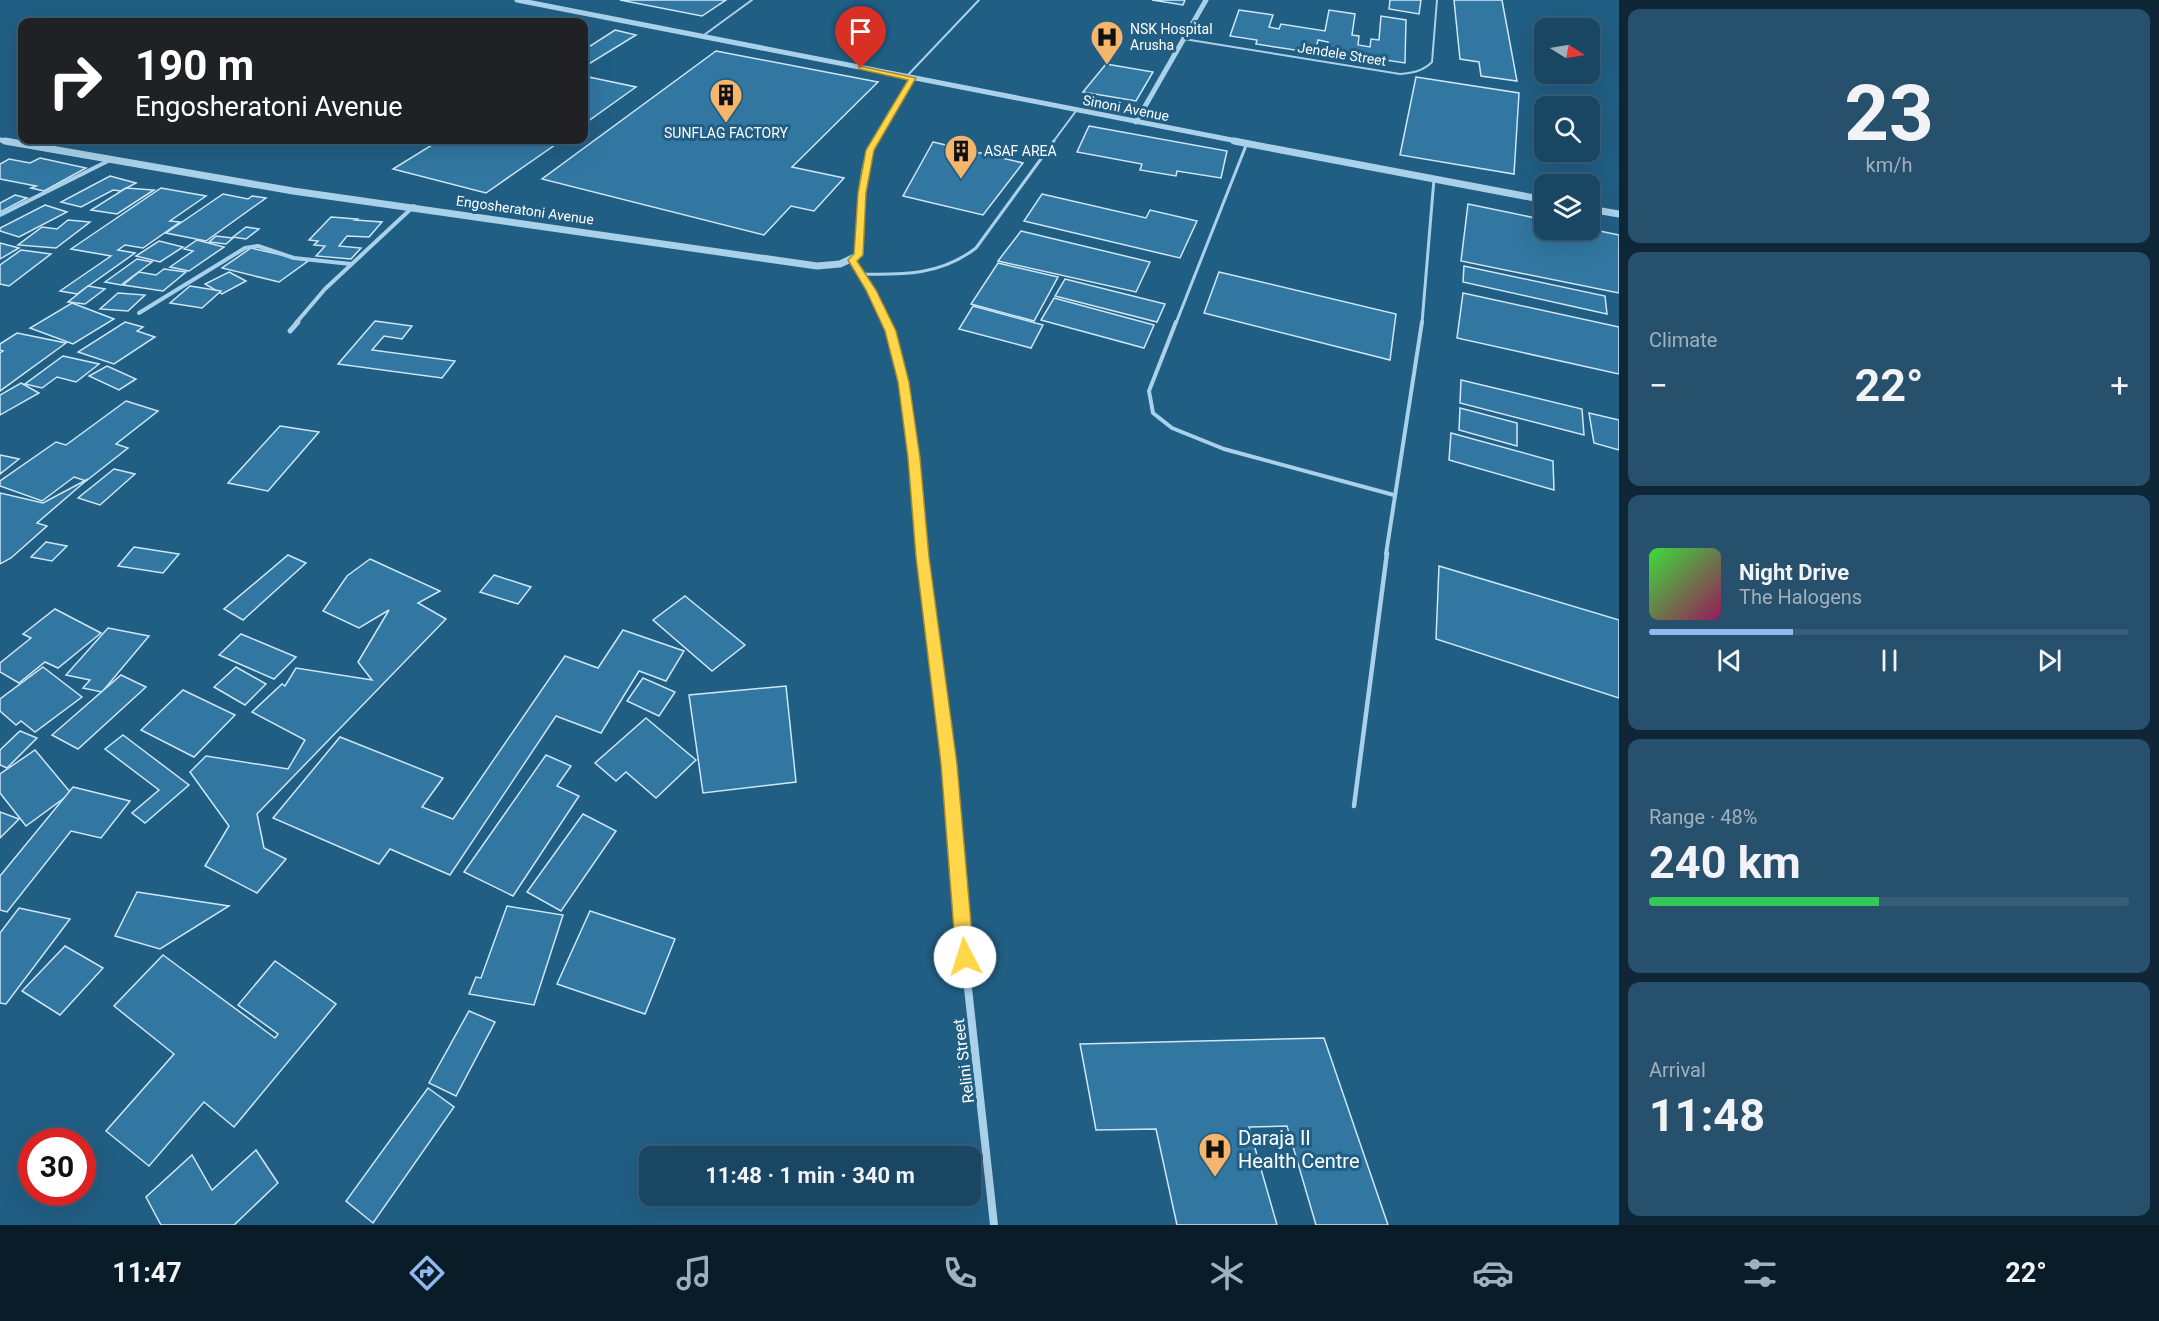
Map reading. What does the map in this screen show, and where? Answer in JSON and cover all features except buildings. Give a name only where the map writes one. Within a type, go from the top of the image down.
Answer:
[{"type":"street","name":"Sinoni Avenue","points":[[517,0],[704,35],[1076,111],[1534,198]]},
{"type":"street","points":[[1136,122],[1206,0]]},
{"type":"street","points":[[852,260],[859,255],[862,193],[870,150],[909,78]]},
{"type":"street","name":"Engosheratoni Avenue","points":[[0,140],[18,143]]},
{"type":"street","name":"Engosheratoni Avenue","points":[[22,144],[293,190],[818,266],[835,266],[852,260]]},
{"type":"street","points":[[0,215],[110,160]]},
{"type":"street","points":[[290,331],[310,306],[351,264],[414,206]]},
{"type":"street","points":[[1600,211],[1619,214]]},
{"type":"street","points":[[139,313],[244,248],[258,246],[294,258],[351,264]]},
{"type":"street","name":"Relini Street","points":[[852,260],[890,331],[903,382],[908,415],[922,557],[949,764],[967,979],[994,1225]]},
{"type":"lane","points":[[704,35],[752,0]]},
{"type":"lane","points":[[909,78],[980,0]]},
{"type":"lane","name":"Jendele Street","points":[[1184,39],[1379,71],[1414,73],[1426,68],[1432,62],[1437,0]]},
{"type":"lane","points":[[861,274],[916,274],[949,267],[961,261],[976,248],[1076,111]]},
{"type":"lane","points":[[1247,143],[1149,391],[1153,413],[1172,428],[1224,449],[1394,495]]},
{"type":"lane","points":[[1354,806],[1394,495],[1420,342],[1434,179]]},
{"type":"place","name":"NSK Hospital Arusha","points":[[1107,66]]},
{"type":"place","name":"SUNFLAG FACTORY","points":[[726,124]]},
{"type":"place","name":"ASAF AREA","points":[[961,180]]},
{"type":"place","name":"Daraja II Health Centre","points":[[1215,1178]]},
{"type":"route","points":[[861,68],[912,78],[870,150],[862,193],[859,255],[852,260],[871,290],[890,331],[903,382],[914,458],[922,557],[949,764],[965,957]]}]
